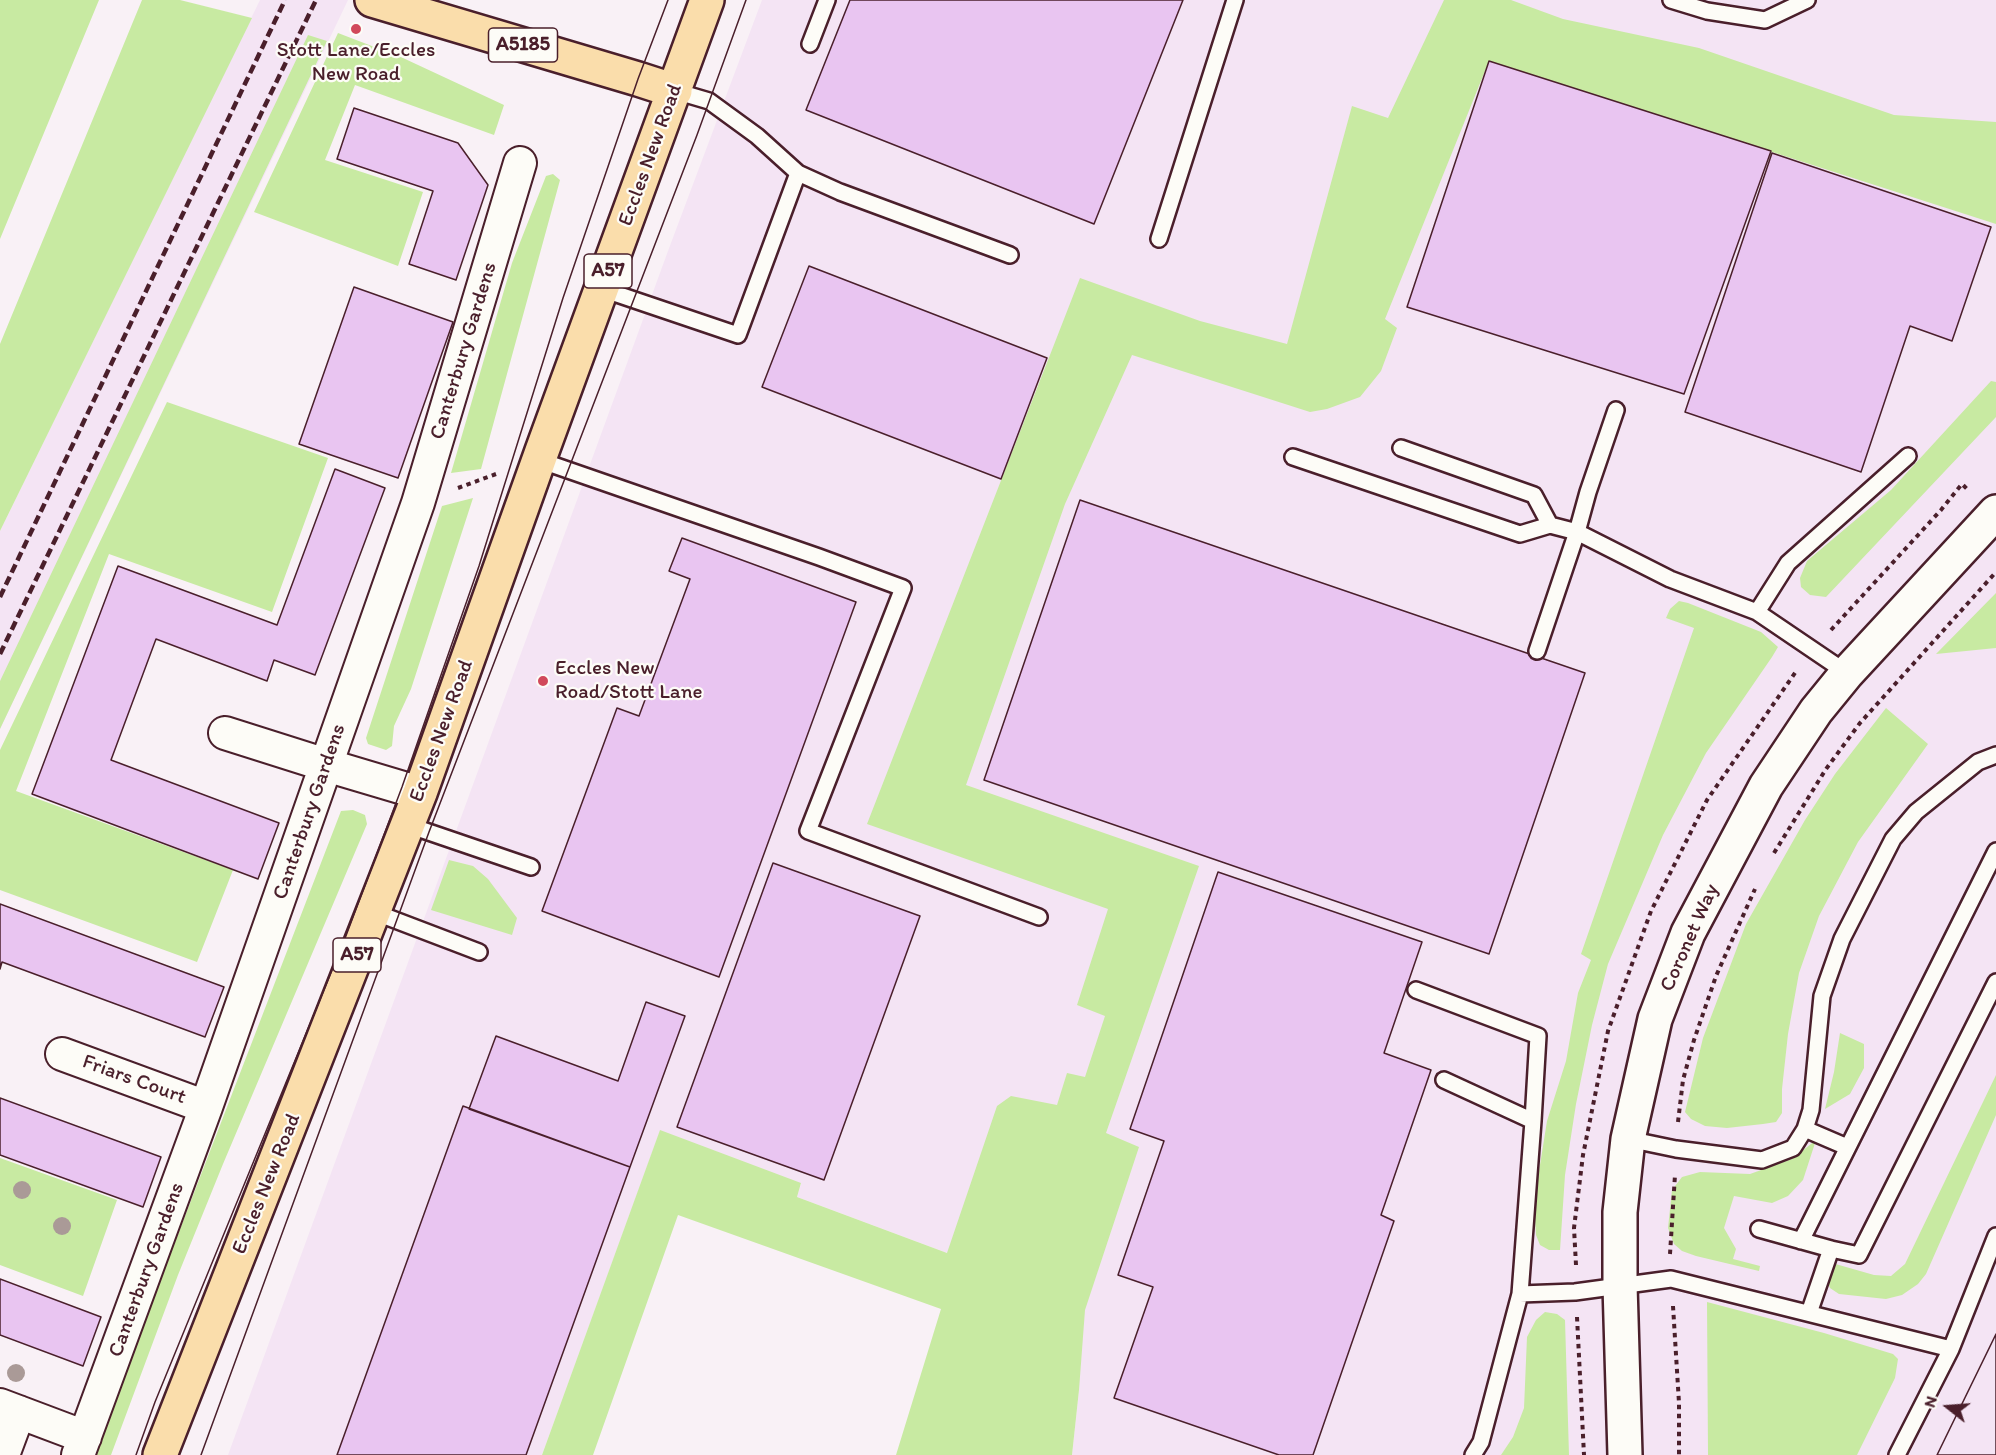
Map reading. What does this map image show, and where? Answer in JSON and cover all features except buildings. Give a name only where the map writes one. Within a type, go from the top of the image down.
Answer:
[{"type":"main road","name":"A5185","points":[[372,0],[675,92]]},
{"type":"main road","name":"Eccles New Road","points":[[160,1455],[408,825],[707,0]]},
{"type":"street","name":"Canterbury Gardens","points":[[82,1446],[206,1107],[418,503],[520,163]]},
{"type":"street","name":"Coronet Way","points":[[1625,1455],[1620,1212],[1628,1139],[1655,1019],[1688,933],[1766,786],[1816,711],[1847,673],[1996,512]]},
{"type":"street","points":[[225,733],[420,793]]},
{"type":"street","name":"Friars Court","points":[[62,1054],[206,1107]]},
{"type":"street","points":[[3,1455],[10,1408],[82,1446]]},
{"type":"lane","points":[[810,44],[827,0]]},
{"type":"lane","points":[[1159,239],[1235,0]]},
{"type":"lane","points":[[1671,0],[1707,11],[1766,21],[1808,0]]},
{"type":"lane","points":[[675,92],[709,101],[757,136],[798,172],[840,192],[1010,255]]},
{"type":"lane","points":[[602,289],[738,335],[798,172]]},
{"type":"lane","points":[[1537,651],[1616,410]]},
{"type":"lane","points":[[1401,448],[1534,495],[1550,525]]},
{"type":"lane","points":[[541,456],[903,588],[808,831],[1039,917]]},
{"type":"lane","points":[[1757,612],[1788,562],[1908,456]]},
{"type":"lane","points":[[1293,457],[1520,534],[1550,525],[1577,532],[1670,579],[1757,612],[1847,673]]},
{"type":"lane","points":[[1628,1139],[1676,1149],[1762,1160],[1792,1148],[1805,1129],[1811,1110],[1822,996],[1842,939],[1893,839],[1916,812],[1978,762],[1996,755]]},
{"type":"lane","points":[[408,825],[531,867]]},
{"type":"lane","points":[[1801,1241],[1996,851]]},
{"type":"lane","points":[[374,912],[479,952]]},
{"type":"lane","points":[[1759,1229],[1859,1255],[1996,982]]},
{"type":"lane","points":[[1416,990],[1538,1036],[1520,1294],[1481,1442],[1473,1455]]},
{"type":"lane","points":[[1444,1080],[1533,1121]]},
{"type":"lane","points":[[1805,1129],[1847,1147]]},
{"type":"lane","points":[[1897,1455],[1951,1349],[1996,1236]]},
{"type":"lane","points":[[1809,1313],[1831,1249]]},
{"type":"lane","points":[[1520,1294],[1575,1292],[1671,1280],[1951,1349]]},
{"type":"path","points":[[418,503],[541,456]]},
{"type":"path","points":[[1842,617],[1941,510],[1962,484],[1971,493]]},
{"type":"path","points":[[1773,855],[1826,769],[1860,723],[1996,572]]},
{"type":"path","points":[[1678,1124],[1683,1080],[1694,1040],[1716,976],[1758,883]]},
{"type":"path","points":[[1669,1263],[1674,1187]]},
{"type":"path","points":[[1674,1315],[1679,1403],[1679,1455]]},
{"type":"path","points":[[1578,1341],[1584,1455]]},
{"type":"shaded area","points":[[260,0],[348,0],[0,729],[0,531]]},
{"type":"shaded area","points":[[762,0],[1996,0],[1996,1455],[1072,1455],[1079,1390],[947,1253],[797,1197],[801,1184],[660,1131],[542,1455],[228,1455]]},
{"type":"green space","points":[[0,0],[99,0],[0,239]]},
{"type":"green space","points":[[142,0],[180,0],[252,18],[0,531],[0,344]]},
{"type":"green space","points":[[1444,0],[1511,0],[1563,19],[1699,48],[1894,115],[1996,122],[1996,224],[1489,61],[1385,319],[1397,328],[1381,371],[1360,397],[1327,409],[1310,412],[1132,355],[1065,504],[966,785],[1199,866],[1106,1133],[1139,1147],[1085,1310],[1072,1455],[896,1455],[941,1309],[678,1215],[593,1455],[542,1455],[660,1130],[801,1183],[797,1197],[947,1253],[997,1106],[1011,1096],[1057,1105],[1067,1073],[1085,1077],[1105,1016],[1077,1005],[1108,909],[867,824],[1080,278],[1200,321],[1287,344],[1352,106],[1388,118]]},
{"type":"green space","points":[[338,33],[403,58],[504,105],[494,135],[355,85],[325,160],[423,192],[398,266],[254,212]]},
{"type":"green space","points":[[308,35],[327,41],[0,729],[0,681]]},
{"type":"green space","points":[[553,174],[560,180],[481,469],[451,473],[512,263],[546,176]]},
{"type":"green space","points":[[1991,381],[1996,382],[1996,417],[1826,597],[1810,595],[1801,587],[1800,578],[1807,561],[1891,490]]},
{"type":"green space","points":[[167,402],[328,458],[272,612],[109,554],[16,791],[233,870],[197,962],[0,890],[0,750]]},
{"type":"green space","points":[[473,498],[411,689],[394,726],[392,746],[386,750],[368,744],[366,738],[442,506]]},
{"type":"green space","points":[[1996,593],[1996,648],[1936,654]]},
{"type":"green space","points":[[1679,601],[1761,632],[1778,647],[1706,753],[1663,835],[1608,964],[1592,1025],[1576,1104],[1565,1175],[1560,1250],[1549,1250],[1540,1245],[1536,1235],[1535,1220],[1536,1190],[1547,1121],[1566,1061],[1578,993],[1591,960],[1581,954],[1694,628],[1666,618],[1670,609]]},
{"type":"green space","points":[[1886,708],[1928,744],[1858,842],[1819,916],[1799,973],[1788,1034],[1782,1089],[1782,1113],[1776,1122],[1727,1128],[1705,1126],[1691,1119],[1685,1112],[1703,1038],[1746,924],[1805,820],[1835,774]]},
{"type":"green space","points":[[353,810],[365,815],[367,824],[223,1164],[178,1275],[111,1455],[93,1455],[341,811]]},
{"type":"green space","points":[[449,860],[473,866],[488,879],[517,918],[512,935],[431,910]]},
{"type":"green space","points":[[1840,1033],[1864,1044],[1864,1068],[1850,1094],[1825,1109],[1834,1072]]},
{"type":"green space","points":[[1996,1075],[1996,1115],[1926,1274],[1918,1284],[1902,1295],[1886,1299],[1839,1294],[1830,1288],[1827,1280],[1832,1263],[1874,1275],[1891,1276],[1905,1264]]},
{"type":"green space","points":[[1816,1140],[1803,1180],[1788,1196],[1772,1203],[1734,1196],[1724,1228],[1736,1249],[1733,1259],[1760,1266],[1759,1271],[1696,1256],[1682,1251],[1674,1244],[1668,1228],[1672,1190],[1682,1177],[1700,1172],[1750,1174],[1792,1159]]},
{"type":"green space","points":[[0,1158],[117,1200],[83,1296],[0,1265]]},
{"type":"green space","points":[[1707,1302],[1824,1333],[1893,1354],[1898,1359],[1895,1378],[1857,1455],[1708,1455]]},
{"type":"green space","points":[[1545,1312],[1557,1314],[1565,1320],[1569,1455],[1501,1455],[1513,1437],[1524,1408],[1527,1337],[1536,1320]]},
{"type":"tram line","points":[[136,1455],[155,1402],[344,941],[402,787],[479,566],[563,298],[638,79],[668,0]]},
{"type":"tram line","points":[[201,1455],[429,832],[697,135],[746,0]]},
{"type":"railway","points":[[0,597],[285,0]]},
{"type":"railway","points":[[0,654],[316,0]]},
{"type":"place","name":"Stott Lane/Eccles New Road","points":[[356,29]]},
{"type":"place","name":"Eccles New Road/Stott Lane","points":[[543,681]]}]
